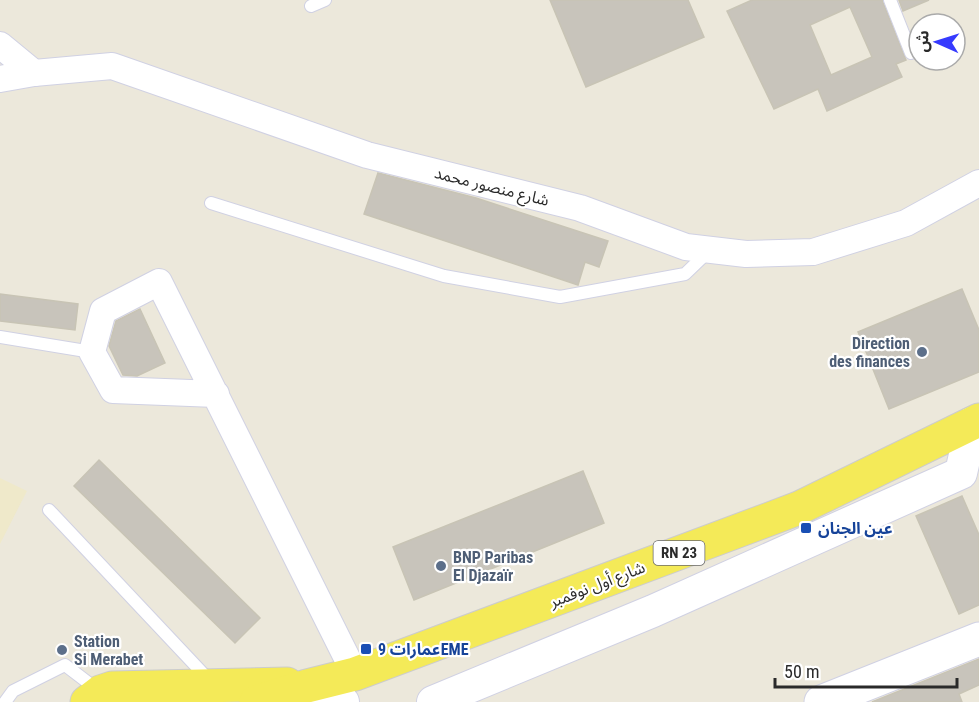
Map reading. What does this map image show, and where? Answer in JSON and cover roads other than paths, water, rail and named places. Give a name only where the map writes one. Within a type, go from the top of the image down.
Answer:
[{"type":"main road","name":"شارع أول نوفمبر","points":[[307,686],[349,688],[799,508],[977,427]]},
{"type":"main road","points":[[821,702],[979,639]]},
{"type":"main road","name":"RN 23","points":[[116,696],[215,686],[280,683],[307,686]]},
{"type":"main road","name":"RN 23","points":[[256,702],[307,686]]},
{"type":"street","points":[[0,45],[34,74]]},
{"type":"street","name":"شارع منصور محمد","points":[[0,79],[112,66],[367,155],[580,208],[686,246],[746,254],[813,252],[906,224],[979,183]]},
{"type":"street","points":[[216,394],[113,390],[92,352],[103,311],[159,282],[216,394],[349,688]]},
{"type":"street","points":[[433,702],[653,610],[961,473],[977,427]]},
{"type":"lane","points":[[311,6],[325,0]]},
{"type":"lane","points":[[890,0],[907,43]]},
{"type":"lane","points":[[211,203],[444,276],[560,297],[685,274],[710,250]]},
{"type":"lane","points":[[0,337],[92,352]]},
{"type":"lane","points":[[49,510],[215,686]]},
{"type":"lane","points":[[5,702],[13,691],[65,665],[116,696]]},
{"type":"place","name":"Direction des finances","points":[[922,352]]},
{"type":"place","name":"عين الجنان","points":[[806,528]]},
{"type":"place","name":"BNP Paribas El Djazaïr","points":[[441,566]]},
{"type":"place","name":"عمارات 9EME","points":[[366,649]]},
{"type":"place","name":"Station Si Merabet","points":[[62,650]]}]
